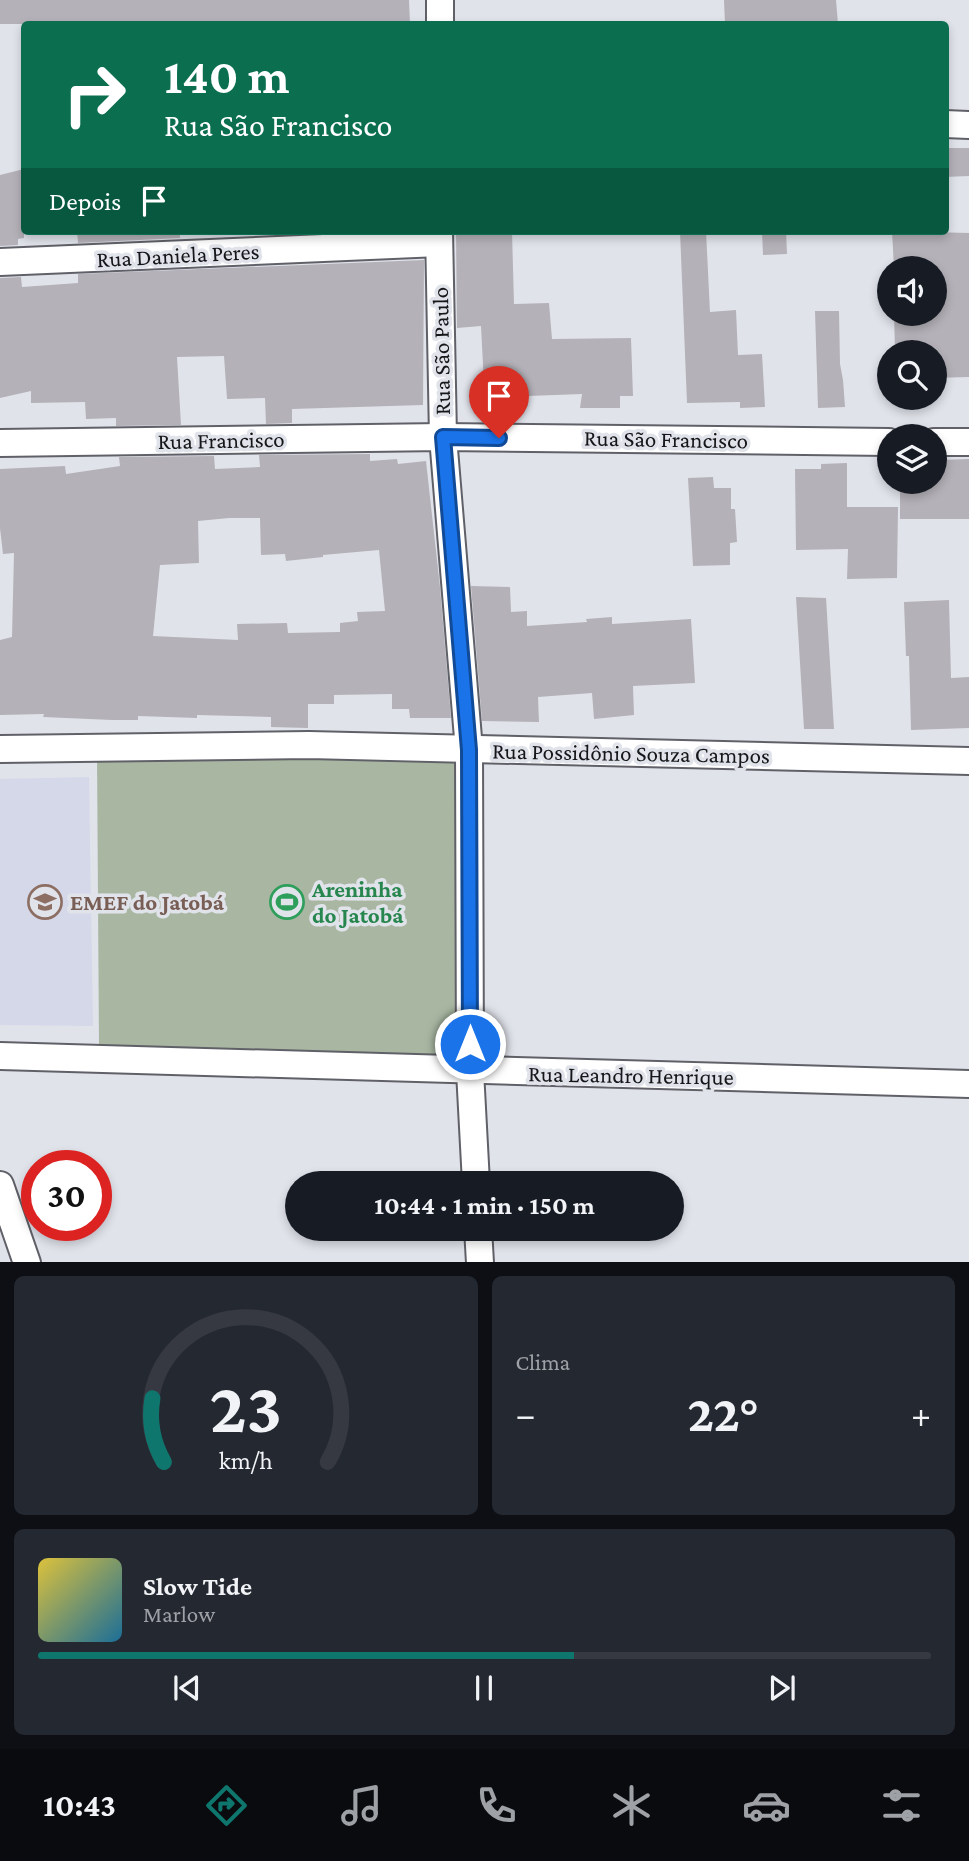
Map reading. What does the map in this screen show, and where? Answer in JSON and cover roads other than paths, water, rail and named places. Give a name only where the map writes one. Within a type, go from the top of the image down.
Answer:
[{"type":"street","points":[[440,0],[440,21]]},
{"type":"street","points":[[949,124],[969,125]]},
{"type":"street","name":"Rua Daniela Peres","points":[[0,262],[439,237]]},
{"type":"street","name":"Rua São Paulo","points":[[439,237],[443,437],[469,750],[470,1071],[475,1171]]},
{"type":"street","name":"Rua São Francisco","points":[[443,437],[877,442]]},
{"type":"street","name":"Rua Francisco","points":[[0,443],[443,437]]},
{"type":"street","points":[[947,442],[969,442]]},
{"type":"street","name":"Rua Possidônio Souza Campos","points":[[0,749],[309,745],[969,761]]},
{"type":"street","name":"Rua Leandro Henrique","points":[[0,1056],[969,1084]]},
{"type":"street","points":[[0,1185],[27,1262]]},
{"type":"street","points":[[479,1241],[480,1262]]},
{"type":"place","name":"EMEF do Jatobá","points":[[45,902]]},
{"type":"place","name":"Areninha do Jatobá","points":[[287,902]]}]
